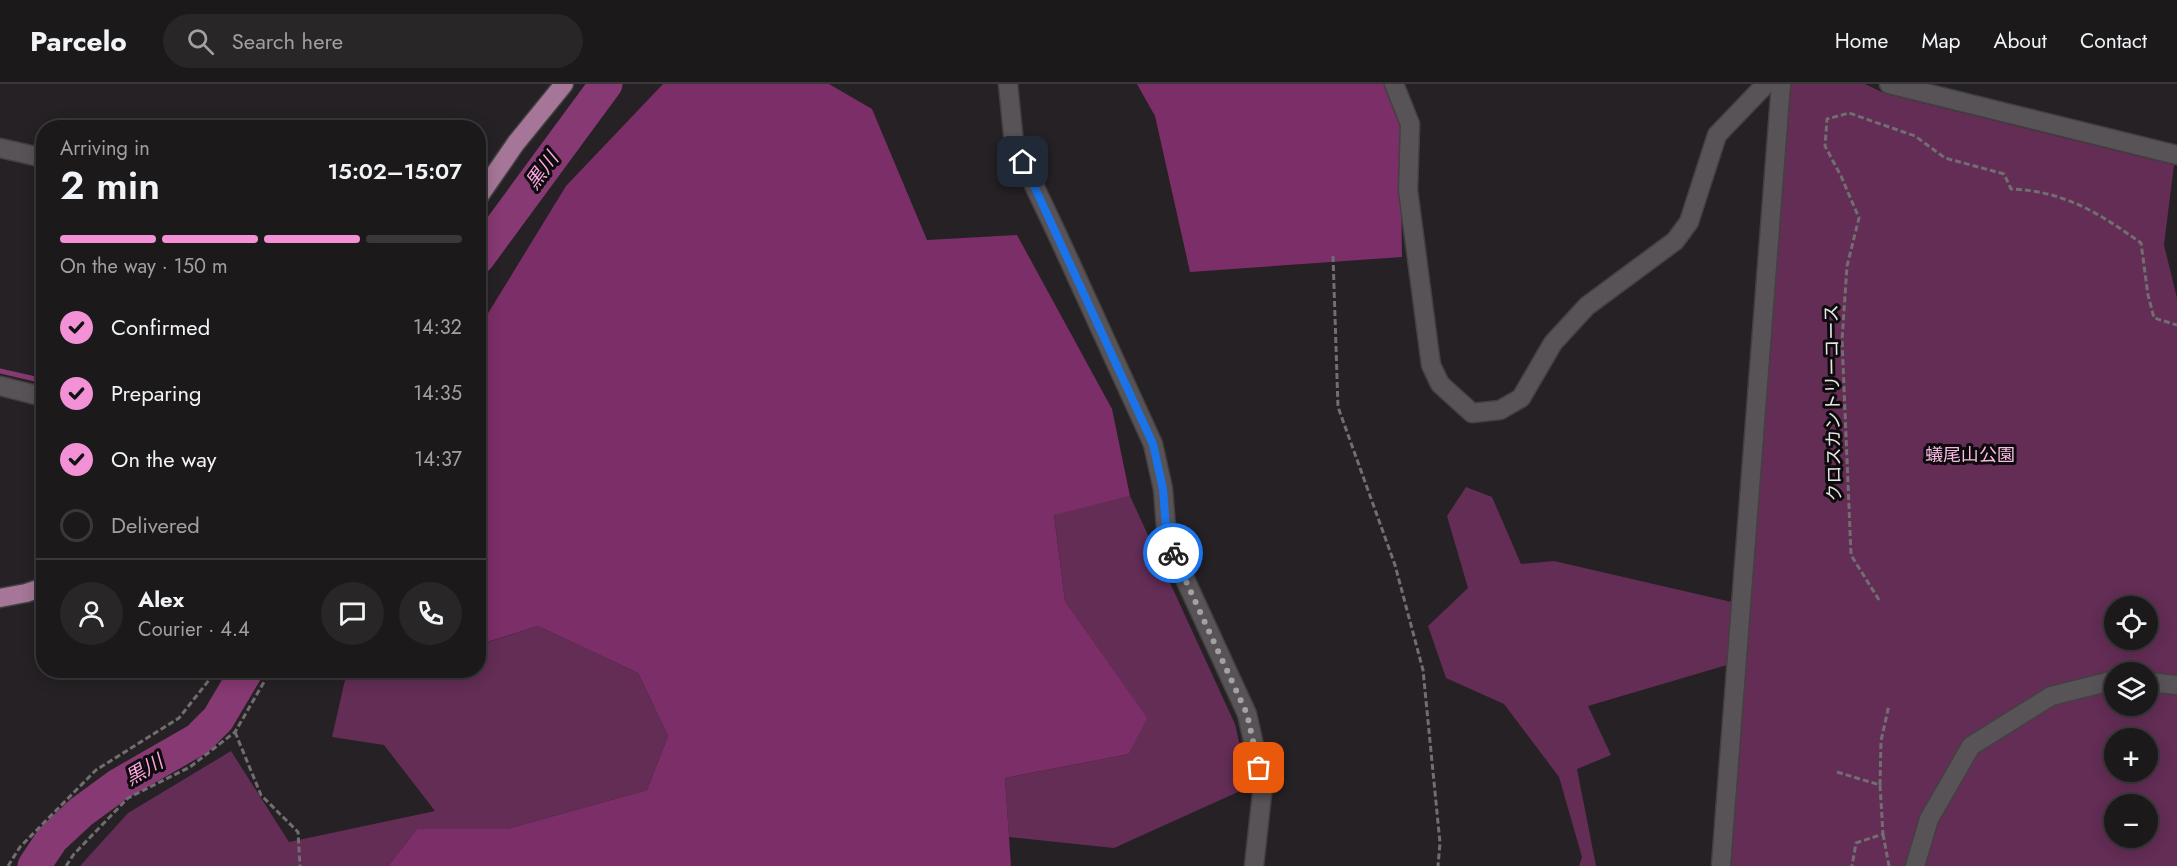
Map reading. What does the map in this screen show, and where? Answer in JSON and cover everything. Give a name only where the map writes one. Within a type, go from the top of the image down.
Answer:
[{"type":"main road","points":[[486,186],[516,143],[564,84]]},
{"type":"main road","points":[[0,598],[36,590]]},
{"type":"street","points":[[1008,84],[1014,143],[1153,444],[1163,489],[1167,540],[1247,714],[1263,785],[1254,866]]},
{"type":"street","points":[[1394,84],[1410,124],[1408,190],[1431,365],[1440,384],[1472,413],[1500,410],[1521,398],[1553,342],[1587,306],[1675,241],[1689,222],[1717,135],[1766,84]]},
{"type":"street","points":[[1720,866],[1782,84]]},
{"type":"street","points":[[1892,85],[2177,155]]},
{"type":"street","points":[[0,148],[36,156]]},
{"type":"street","points":[[0,386],[36,395]]},
{"type":"street","points":[[1915,866],[1929,819],[1971,746],[2051,696],[2104,683]]},
{"type":"street","points":[[2158,683],[2177,685]]},
{"type":"path","name":"クロスカントリーコース","points":[[1879,600],[1851,555],[1842,340],[1847,266],[1859,218],[1825,146],[1827,119],[1849,114],[1890,126],[1915,136],[1946,158],[2004,174],[2011,189],[2031,190],[2090,208],[2141,243],[2148,295],[2154,318],[2177,325]]},
{"type":"path","points":[[1333,256],[1338,407],[1395,566],[1423,670],[1440,843],[1438,866]]},
{"type":"path","points":[[8,866],[20,848],[96,770],[179,718],[210,678]]},
{"type":"path","points":[[66,866],[74,854],[128,798],[190,767],[235,732],[266,678]]},
{"type":"path","points":[[1889,705],[1881,741],[1880,785],[1883,834],[1889,866]]},
{"type":"path","points":[[235,732],[261,795],[298,832],[300,866]]},
{"type":"path","points":[[1837,772],[1880,785]]},
{"type":"path","points":[[1852,866],[1856,843],[1883,834]]},
{"type":"green space","name":"蟻尾山公園","points":[[1791,84],[1865,84],[1886,94],[2174,165],[2164,245],[2177,298],[2177,866],[1729,866],[1744,660],[1588,706],[1611,755],[1577,769],[1596,866],[1579,866],[1582,857],[1559,777],[1504,704],[1446,678],[1428,626],[1468,588],[1447,516],[1466,487],[1492,497],[1521,564],[1554,561],[1749,606]]},
{"type":"green space","points":[[1130,496],[1235,724],[1249,787],[1114,848],[1009,837],[1005,778],[1129,754],[1146,718],[1065,601],[1054,514]]},
{"type":"green space","points":[[538,626],[638,673],[668,736],[647,790],[507,829],[417,829],[388,866],[80,866],[128,813],[231,751],[289,842],[435,811],[384,745],[332,737],[345,678],[486,678],[486,643]]},
{"type":"shaded area","points":[[663,84],[829,84],[872,109],[927,240],[1017,235],[1112,409],[1130,496],[1054,515],[1065,601],[1147,718],[1129,754],[1005,778],[1011,866],[388,866],[417,829],[507,829],[647,790],[668,736],[638,673],[538,626],[486,642],[486,317],[566,186]]},
{"type":"shaded area","points":[[1137,84],[1386,84],[1400,119],[1402,257],[1190,272],[1155,116]]},
{"type":"waterway","name":"黒川","points":[[486,247],[606,84]]},
{"type":"waterway","points":[[0,371],[36,379]]},
{"type":"waterway","name":"黒川","points":[[34,866],[52,839],[81,812],[118,785],[198,739],[218,719],[242,678]]},
{"type":"way so far","points":[[1173,553],[1247,714],[1259,768]]},
{"type":"route","points":[[1023,162],[1153,444],[1163,489],[1167,540],[1173,553]]}]
